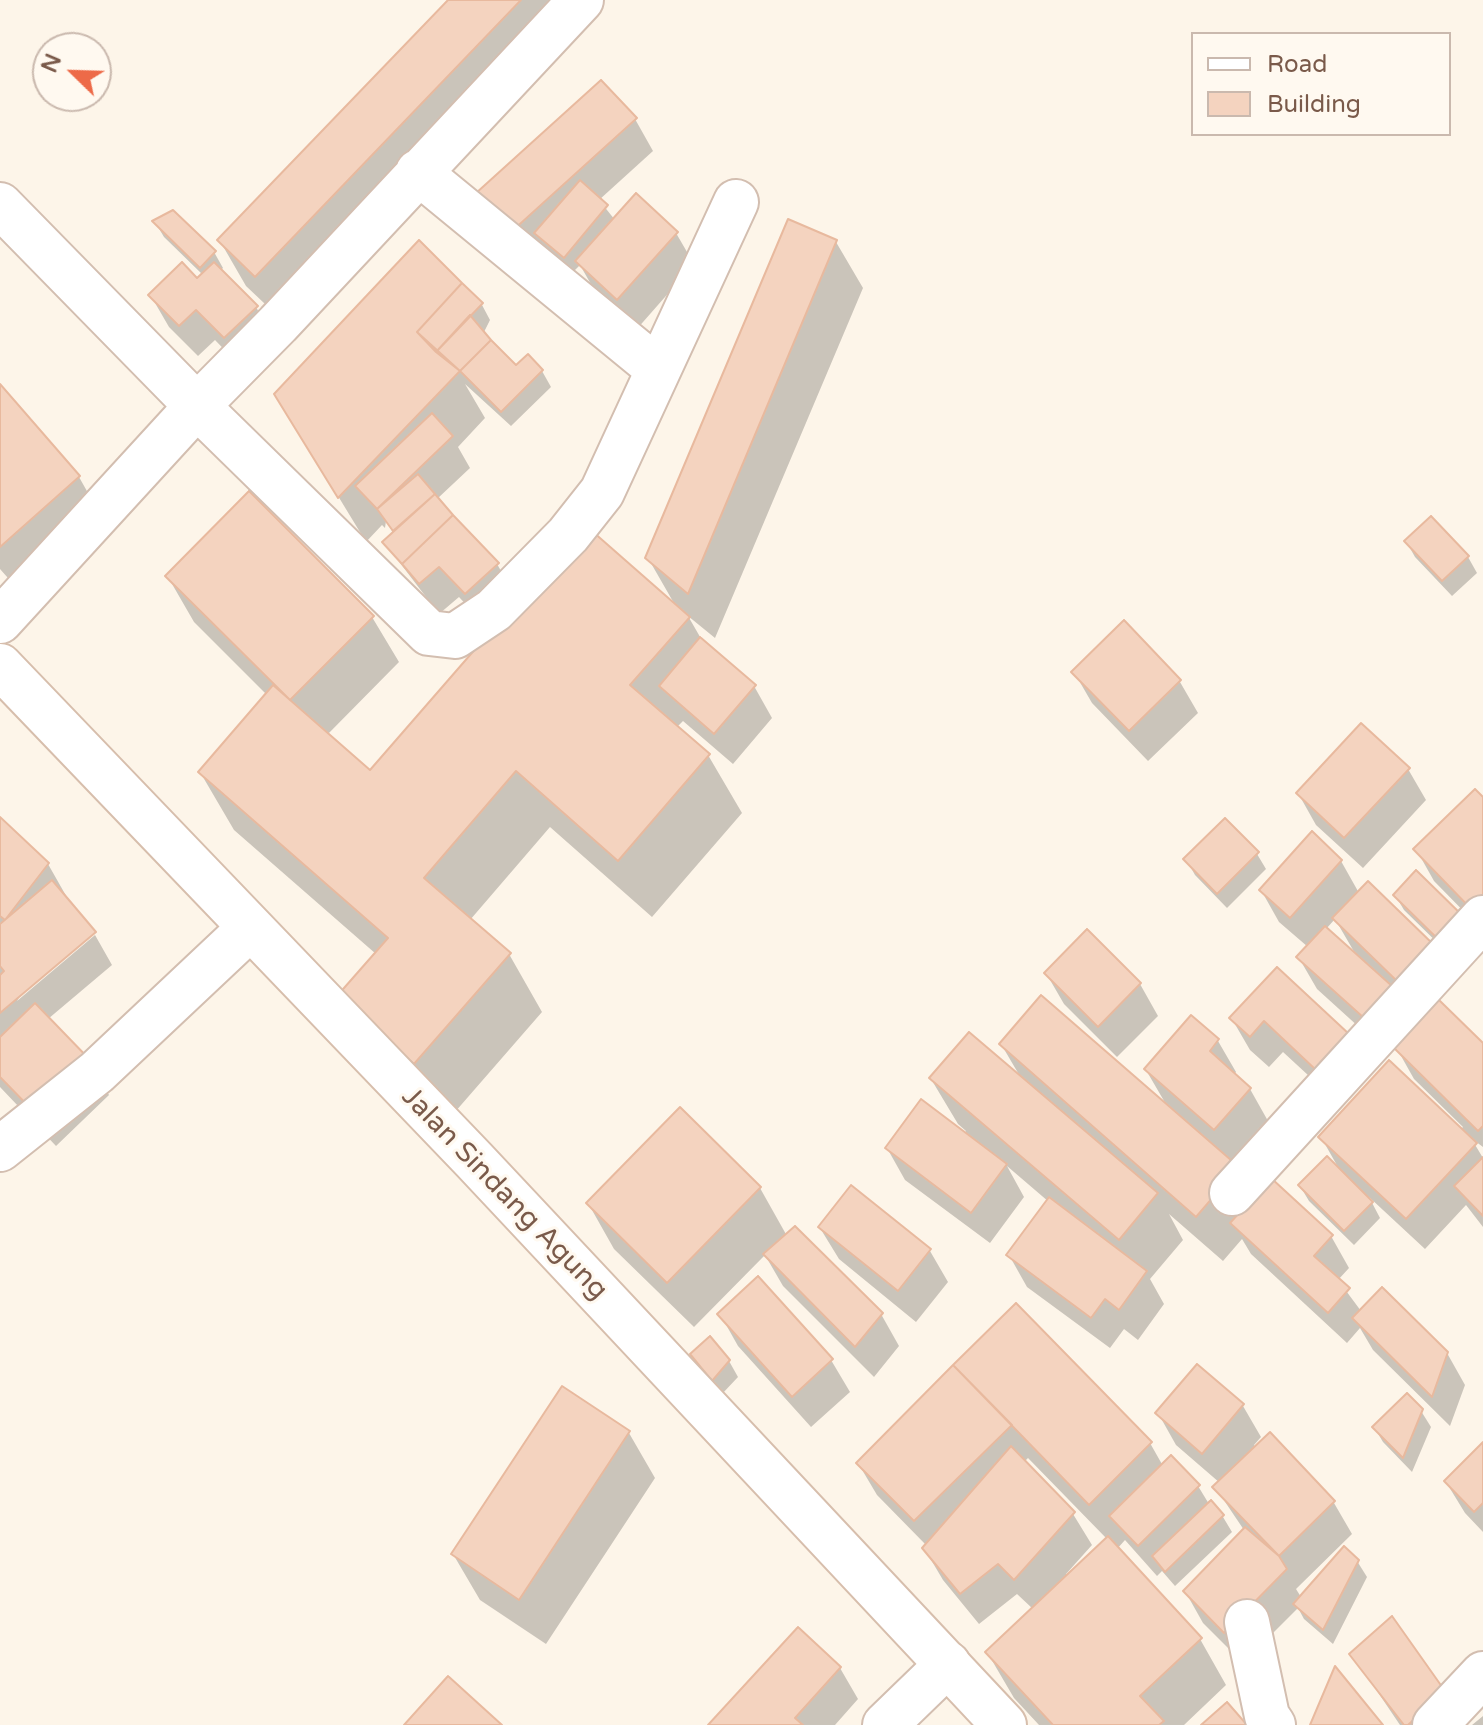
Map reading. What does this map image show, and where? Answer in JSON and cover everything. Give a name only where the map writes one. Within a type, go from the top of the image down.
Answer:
[{"type":"street","points":[[0,621],[197,406],[581,0]]},
{"type":"street","points":[[418,172],[658,369]]},
{"type":"street","points":[[0,205],[197,406],[429,633],[455,636],[494,610],[568,535],[602,492],[736,202]]},
{"type":"street","name":"Jalan Sindang Agung","points":[[0,666],[474,1160],[1004,1725]]},
{"type":"street","points":[[1232,1193],[1483,918]]},
{"type":"street","points":[[5,1135],[97,1072],[250,928]]},
{"type":"street","points":[[1247,1622],[1267,1716],[1273,1725]]},
{"type":"street","points":[[885,1725],[948,1664]]},
{"type":"street","points":[[1435,1725],[1483,1674]]},
{"type":"building","points":[[448,0],[521,0],[255,277],[217,240]]},
{"type":"building","points":[[601,80],[637,118],[510,233],[475,194]]},
{"type":"building","points":[[580,180],[608,205],[564,258],[534,233]]},
{"type":"building","points":[[636,193],[678,232],[617,300],[575,261]]},
{"type":"building","points":[[173,210],[216,251],[200,268],[152,221]]},
{"type":"building","points":[[788,219],[837,240],[688,594],[645,558]]},
{"type":"building","points":[[419,240],[462,283],[417,332],[460,371],[338,498],[274,394]]},
{"type":"building","points":[[182,262],[197,278],[214,262],[258,306],[224,338],[196,310],[179,326],[148,295]]},
{"type":"building","points":[[462,283],[483,303],[436,352],[417,332]]},
{"type":"building","points":[[470,315],[491,340],[460,371],[436,352]]},
{"type":"building","points":[[491,340],[516,365],[528,354],[543,370],[501,412],[460,371]]},
{"type":"building","points":[[0,384],[80,476],[0,547]]},
{"type":"building","points":[[432,413],[453,436],[377,509],[355,486]]},
{"type":"building","points":[[418,474],[435,494],[393,531],[377,509]]},
{"type":"building","points":[[249,491],[374,616],[290,700],[165,576]]},
{"type":"building","points":[[435,494],[453,515],[402,564],[382,542]]},
{"type":"building","points":[[453,515],[499,563],[465,594],[439,567],[419,584],[402,564]]},
{"type":"building","points":[[1431,516],[1469,556],[1442,581],[1404,541]]},
{"type":"building","points":[[584,524],[690,617],[630,685],[710,754],[618,861],[516,771],[424,878],[511,953],[414,1064],[337,996],[388,938],[198,772],[273,685],[370,770]]},
{"type":"building","points":[[1124,620],[1181,680],[1129,731],[1071,672]]},
{"type":"building","points":[[700,637],[756,685],[714,734],[659,686]]},
{"type":"building","points":[[1361,723],[1410,768],[1344,838],[1296,793]]},
{"type":"building","points":[[1475,789],[1483,797],[1483,905],[1475,913],[1413,849]]},
{"type":"building","points":[[0,817],[49,863],[5,920],[0,916]]},
{"type":"building","points":[[1225,818],[1259,852],[1217,894],[1183,859]]},
{"type":"building","points":[[1312,831],[1342,860],[1290,918],[1259,890]]},
{"type":"building","points":[[1416,870],[1467,920],[1444,945],[1393,895]]},
{"type":"building","points":[[52,880],[96,932],[0,1013],[0,975],[4,971],[0,966],[0,924]]},
{"type":"building","points":[[1368,881],[1435,946],[1399,983],[1332,918]]},
{"type":"building","points":[[1325,926],[1392,986],[1364,1018],[1296,957]]},
{"type":"building","points":[[1087,929],[1141,983],[1098,1027],[1044,973]]},
{"type":"building","points":[[1277,967],[1349,1034],[1316,1070],[1264,1021],[1250,1037],[1229,1018]]},
{"type":"building","points":[[1041,995],[1239,1167],[1196,1217],[999,1044]]},
{"type":"building","points":[[1439,1000],[1483,1043],[1483,1126],[1478,1131],[1393,1047]]},
{"type":"building","points":[[35,1003],[92,1062],[37,1115],[0,1077],[0,1037]]},
{"type":"building","points":[[1191,1015],[1219,1039],[1210,1051],[1251,1088],[1214,1130],[1144,1069]]},
{"type":"building","points":[[969,1032],[1158,1193],[1119,1240],[929,1078]]},
{"type":"building","points":[[1389,1060],[1477,1143],[1406,1219],[1318,1137]]},
{"type":"building","points":[[921,1099],[1007,1164],[971,1213],[885,1148]]},
{"type":"building","points":[[680,1107],[761,1187],[667,1283],[586,1203]]},
{"type":"building","points":[[1327,1156],[1373,1202],[1344,1231],[1298,1185]]},
{"type":"building","points":[[1483,1157],[1483,1216],[1454,1186]]},
{"type":"building","points":[[1271,1178],[1333,1235],[1314,1256],[1350,1288],[1328,1313],[1230,1223]]},
{"type":"building","points":[[851,1185],[931,1249],[898,1291],[818,1227]]},
{"type":"building","points":[[1049,1197],[1147,1271],[1119,1310],[1105,1299],[1091,1318],[1006,1255]]},
{"type":"building","points":[[795,1226],[883,1313],[855,1347],[763,1254]]},
{"type":"building","points":[[758,1276],[833,1359],[792,1397],[717,1314]]},
{"type":"building","points":[[1382,1287],[1448,1352],[1432,1397],[1352,1318]]},
{"type":"building","points":[[1016,1303],[1152,1442],[1089,1505],[953,1365]]},
{"type":"building","points":[[710,1336],[730,1360],[712,1381],[690,1354]]},
{"type":"building","points":[[1197,1364],[1244,1404],[1202,1454],[1155,1413]]},
{"type":"building","points":[[953,1365],[1012,1425],[914,1521],[856,1463]]},
{"type":"building","points":[[562,1386],[630,1431],[519,1600],[451,1554]]},
{"type":"building","points":[[1407,1393],[1423,1409],[1403,1458],[1372,1427]]},
{"type":"building","points":[[1270,1432],[1335,1501],[1279,1556],[1212,1487]]},
{"type":"building","points":[[1483,1442],[1483,1503],[1474,1512],[1444,1481]]},
{"type":"building","points":[[1011,1446],[1075,1512],[1014,1580],[998,1564],[960,1594],[922,1548]]},
{"type":"building","points":[[1171,1455],[1200,1485],[1138,1546],[1109,1516]]},
{"type":"building","points":[[1211,1500],[1224,1515],[1165,1572],[1152,1556]]},
{"type":"building","points":[[1245,1527],[1279,1556],[1287,1569],[1224,1633],[1183,1591]]},
{"type":"building","points":[[1108,1536],[1202,1638],[1140,1696],[1164,1721],[1159,1725],[1053,1725],[985,1652]]},
{"type":"building","points":[[1344,1546],[1359,1560],[1323,1630],[1293,1604]]},
{"type":"building","points":[[1392,1616],[1445,1691],[1408,1725],[1404,1725],[1349,1654]]},
{"type":"building","points":[[798,1627],[841,1667],[795,1718],[803,1725],[708,1725]]},
{"type":"building","points":[[1335,1666],[1383,1725],[1310,1725]]},
{"type":"building","points":[[448,1676],[502,1725],[404,1725]]},
{"type":"building","points":[[1227,1702],[1247,1725],[1201,1725]]}]
